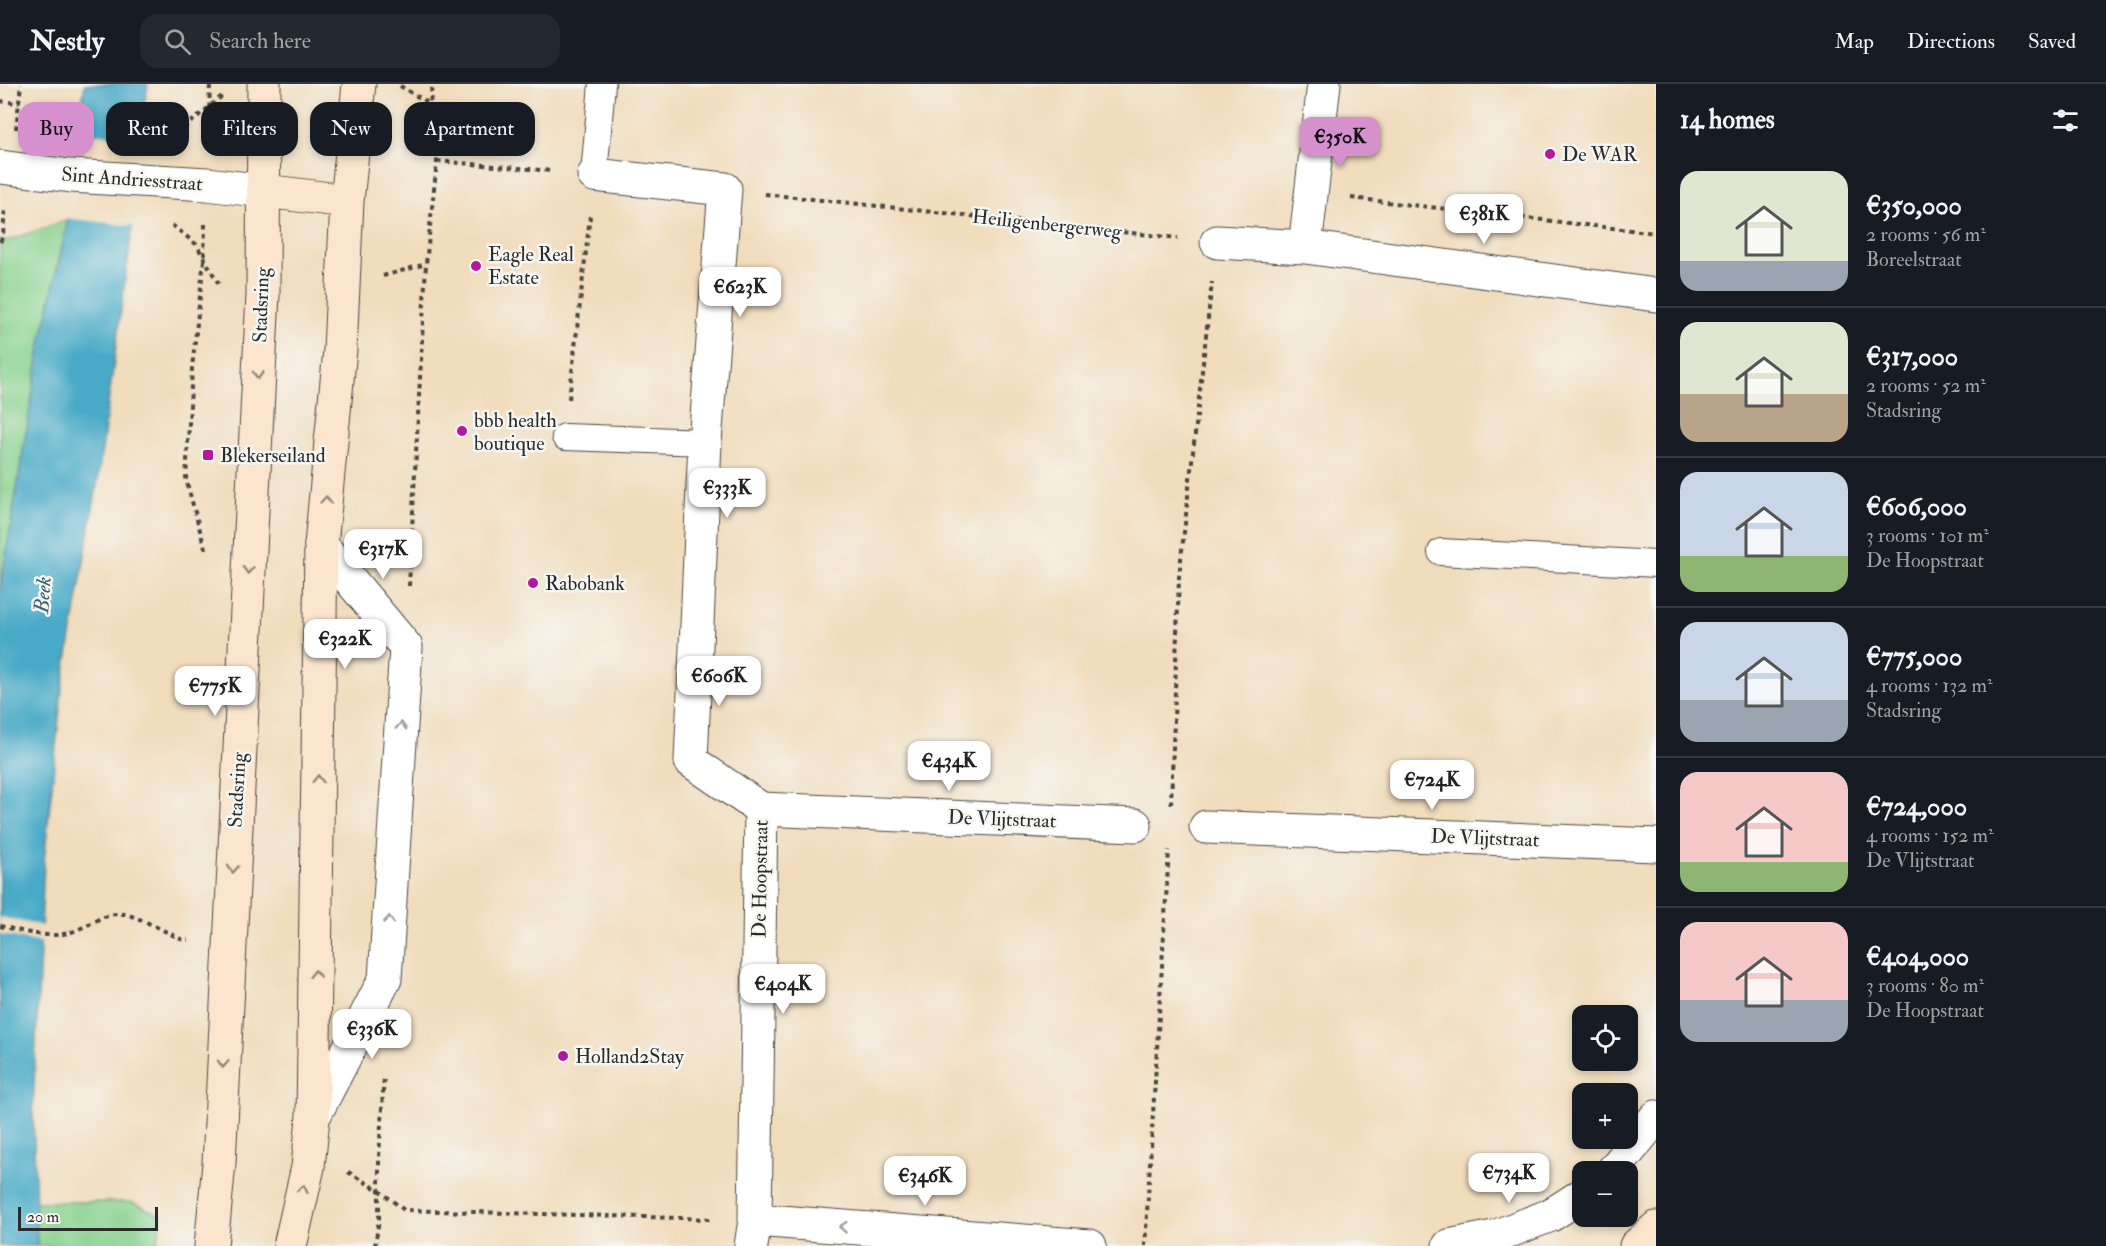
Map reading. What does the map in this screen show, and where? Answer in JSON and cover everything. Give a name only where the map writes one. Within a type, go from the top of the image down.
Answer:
[{"type":"main road","name":"Stadsring","points":[[211,1246],[219,1163],[262,294],[264,84]]},
{"type":"main road","points":[[290,1246],[308,1167],[313,1118],[321,545],[340,350],[346,201],[359,84]]},
{"type":"main road","points":[[264,190],[346,201]]},
{"type":"main road","points":[[1636,1246],[1656,1228]]},
{"type":"street","points":[[1305,247],[1324,84]]},
{"type":"street","name":"Sint Andriesstraat","points":[[0,167],[71,176],[207,184],[264,190]]},
{"type":"street","points":[[594,175],[726,189]]},
{"type":"street","name":"De Hoopstraat","points":[[726,189],[705,442],[691,761],[761,809],[753,1233]]},
{"type":"street","points":[[1217,242],[1305,247],[1656,295]]},
{"type":"street","points":[[313,1118],[385,979],[406,647],[321,545]]},
{"type":"street","name":"De Vlijtstraat","points":[[761,809],[1135,825]]},
{"type":"street","name":"De Vlijtstraat","points":[[1206,827],[1656,845]]},
{"type":"street","points":[[1621,1161],[1656,1117]]},
{"type":"street","points":[[1449,1246],[1494,1236],[1523,1226],[1551,1215],[1572,1201]]},
{"type":"street","points":[[753,1233],[1090,1246]]},
{"type":"lane","points":[[594,175],[602,84]]},
{"type":"lane","points":[[565,437],[705,442]]},
{"type":"lane","points":[[1441,552],[1656,564]]},
{"type":"path","points":[[189,123],[209,106],[210,84]]},
{"type":"path","points":[[396,84],[427,102]]},
{"type":"path","points":[[430,102],[432,84]]},
{"type":"path","points":[[0,101],[18,103]]},
{"type":"path","points":[[406,647],[426,264],[436,156]]},
{"type":"path","points":[[437,161],[594,175],[565,437]]},
{"type":"path","name":"Heiligenbergerweg","points":[[726,189],[1217,242]]},
{"type":"path","points":[[1311,193],[1656,233]]},
{"type":"path","points":[[164,218],[196,244],[204,260],[192,368],[186,480],[207,554]]},
{"type":"path","points":[[0,242],[3,236]]},
{"type":"path","points":[[1170,815],[1179,577],[1217,242]]},
{"type":"path","points":[[1145,1246],[1169,839]]},
{"type":"path","points":[[0,926],[42,935],[65,934],[112,914],[126,915],[183,940],[192,940]]},
{"type":"path","points":[[375,1246],[380,1191],[379,1157],[384,1068]]},
{"type":"path","points":[[380,1191],[404,1210],[753,1233]]},
{"type":"green space","points":[[68,220],[41,343],[0,590],[0,239],[7,241]]},
{"type":"green space","points":[[35,1202],[131,1202],[161,1215],[157,1246],[37,1246]]},
{"type":"water","name":"Beek","points":[[85,84],[148,84],[145,102],[106,102],[106,156],[142,156],[97,485],[62,689],[44,862],[33,1110],[37,1246],[0,1246],[0,590],[41,343],[68,220],[78,156],[94,156],[94,102],[82,102]]},
{"type":"pier","points":[[94,134],[106,135],[106,156],[146,156],[136,226],[66,218],[75,156],[94,156]]},
{"type":"pier","points":[[0,917],[43,926],[42,943],[0,934]]},
{"type":"place","name":"De WAR","points":[[1550,154]]},
{"type":"place","name":"Eagle Real Estate","points":[[476,266]]},
{"type":"place","name":"bbb health boutique","points":[[462,431]]},
{"type":"place","name":"Blekerseiland","points":[[208,455]]},
{"type":"place","name":"Rabobank","points":[[533,583]]},
{"type":"place","name":"Holland2Stay","points":[[563,1056]]}]
